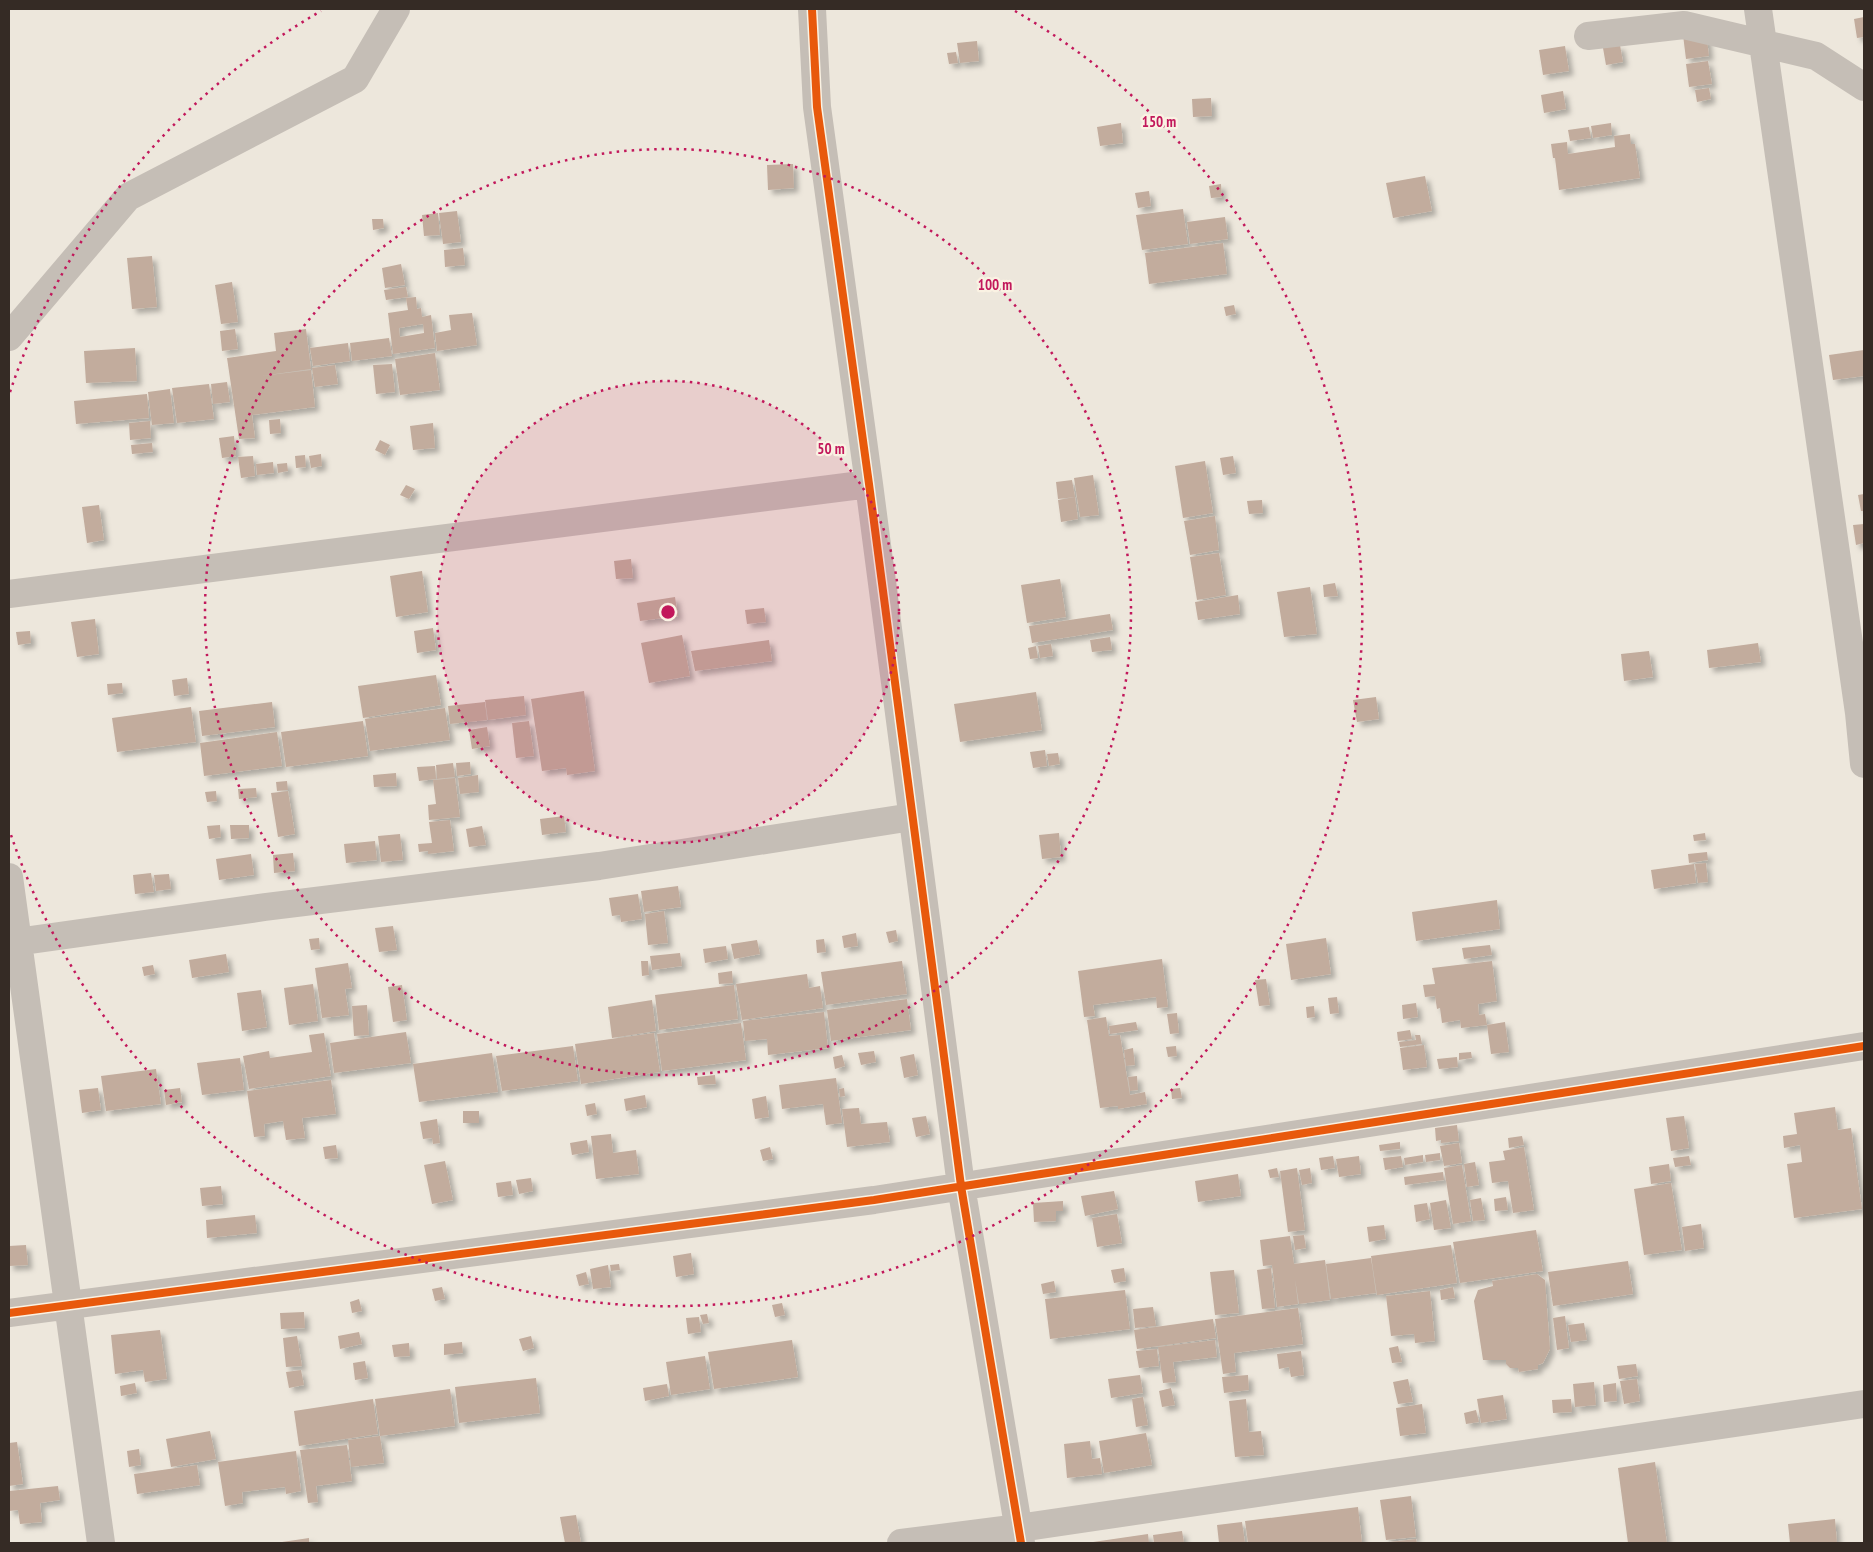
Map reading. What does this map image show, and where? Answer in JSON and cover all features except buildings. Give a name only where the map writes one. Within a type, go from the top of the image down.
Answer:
[{"type":"street","points":[[9,337],[128,197],[355,78],[396,9]]},
{"type":"street","points":[[812,9],[817,107],[869,484],[961,1186],[1020,1536]]},
{"type":"street","points":[[1758,9],[1856,693],[1864,764]]},
{"type":"street","points":[[1588,36],[1684,25],[1816,56],[1864,87]]},
{"type":"street","points":[[9,594],[869,484]]},
{"type":"street","points":[[14,942],[265,907],[599,866],[912,817]]},
{"type":"street","points":[[9,877],[14,942],[69,1305],[101,1543]]},
{"type":"street","points":[[9,1313],[781,1213],[1864,1046]]},
{"type":"street","points":[[901,1543],[1020,1536],[1864,1404]]},
{"type":"cycle path","points":[[812,9],[817,107],[869,484],[961,1186],[1021,1543]]},
{"type":"cycle path","points":[[9,1313],[874,1200],[1864,1046]]}]
